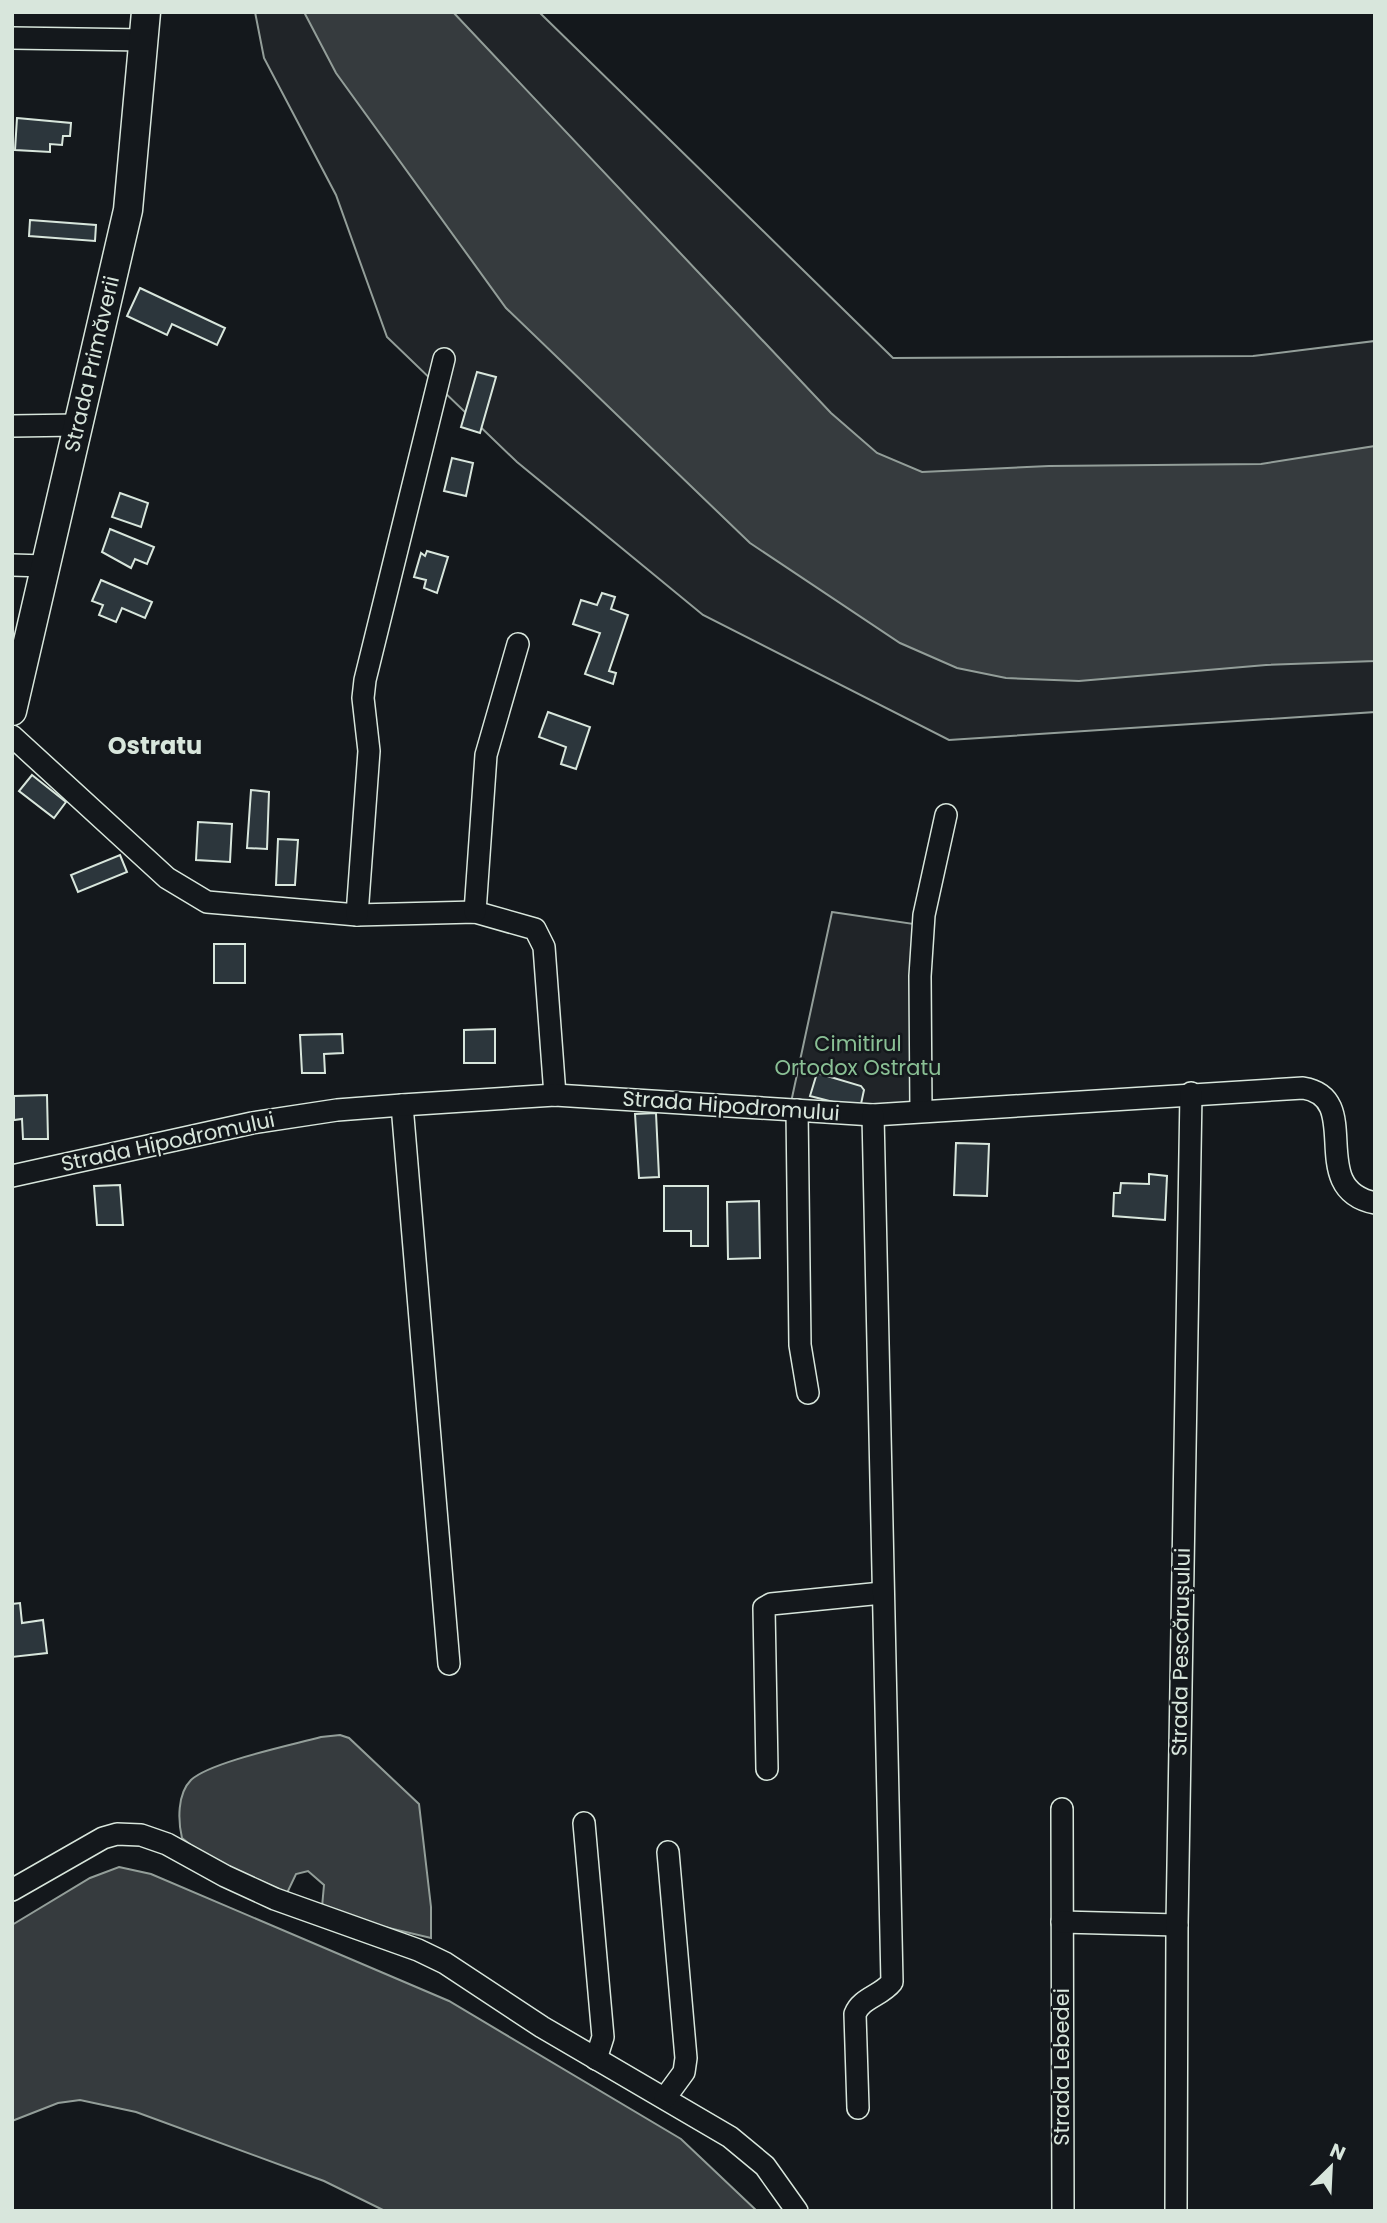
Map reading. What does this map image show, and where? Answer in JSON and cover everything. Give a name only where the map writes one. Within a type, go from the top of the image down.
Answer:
[{"type":"main road","name":"Strada Primăverii","points":[[12,711],[128,210],[146,12]]},
{"type":"street","points":[[12,38],[144,40]]},
{"type":"street","points":[[357,915],[369,751],[363,698],[365,680],[444,359]]},
{"type":"street","points":[[12,426],[77,425]]},
{"type":"street","points":[[12,565],[45,566]]},
{"type":"street","points":[[475,912],[486,755],[518,643]]},
{"type":"street","points":[[12,736],[167,878],[207,902],[357,915],[475,912],[535,929],[544,947],[555,1095]]},
{"type":"street","points":[[921,1111],[920,976],[924,915],[946,815]]},
{"type":"street","name":"Strada Hipodromului","points":[[12,1176],[252,1123],[337,1110],[402,1105],[555,1095],[873,1115],[1191,1093],[1315,1090],[1328,1100],[1333,1115],[1339,1178],[1348,1190],[1364,1201],[1375,1203]]},
{"type":"street","name":"Strada Pescărușului","points":[[1176,2211],[1177,1925],[1191,1093]]},
{"type":"street","points":[[402,1105],[449,1664]]},
{"type":"street","points":[[797,1110],[800,1345],[807,1393]]},
{"type":"street","points":[[858,2108],[855,2014],[858,2006],[884,1992],[892,1982],[873,1115]]},
{"type":"street","points":[[767,1769],[764,1608],[771,1604],[882,1593]]},
{"type":"street","name":"Strada Lebedei","points":[[1062,1809],[1063,2211]]},
{"type":"street","points":[[584,1823],[603,2037],[596,2059]]},
{"type":"street","points":[[12,1890],[103,1838],[117,1834],[141,1835],[167,1844],[225,1876],[275,1899],[427,1954],[596,2059],[730,2137],[765,2166],[797,2211]]},
{"type":"street","points":[[665,2098],[684,2072],[686,2058],[668,1852]]},
{"type":"street","points":[[1062,1922],[1177,1925]]},
{"type":"green space","points":[[255,12],[539,12],[893,358],[1253,356],[1375,341],[1375,712],[949,740],[703,615],[517,462],[387,337],[336,195],[264,58]]},
{"type":"green space","name":"Cimitirul Ortodox Ostratu","points":[[832,912],[914,924],[912,1102],[866,1110],[790,1107]]},
{"type":"shaded area","points":[[304,12],[453,12],[831,413],[877,453],[922,472],[1049,466],[1261,464],[1375,446],[1375,661],[1266,665],[1079,681],[1006,678],[957,668],[900,643],[750,543],[506,308],[336,73]]},
{"type":"shaded area","points":[[340,1735],[349,1738],[419,1804],[431,1907],[431,1938],[351,1919],[322,1907],[324,1885],[308,1871],[296,1874],[287,1893],[202,1854],[182,1838],[179,1816],[183,1793],[191,1780],[201,1773],[252,1755],[321,1737]]},
{"type":"shaded area","points":[[119,1867],[151,1874],[449,2001],[681,2139],[757,2211],[385,2211],[324,2181],[136,2112],[80,2100],[58,2103],[12,2121],[12,1925],[90,1878]]},
{"type":"building","points":[[17,118],[71,123],[70,136],[63,136],[62,145],[50,144],[50,152],[15,150]]},
{"type":"building","points":[[30,220],[96,225],[95,241],[29,236]]},
{"type":"building","points":[[140,288],[225,328],[217,345],[172,324],[167,335],[127,316]]},
{"type":"building","points":[[477,372],[496,377],[480,433],[461,427]]},
{"type":"building","points":[[452,458],[473,463],[466,496],[444,491]]},
{"type":"building","points":[[120,493],[148,503],[141,527],[112,517]]},
{"type":"building","points":[[110,529],[154,547],[147,564],[135,559],[131,568],[102,552]]},
{"type":"building","points":[[427,551],[448,557],[437,593],[424,588],[426,580],[414,577],[421,553],[425,556]]},
{"type":"building","points":[[101,580],[152,602],[145,618],[122,608],[116,622],[99,615],[103,605],[92,601]]},
{"type":"building","points":[[602,593],[615,597],[611,609],[628,615],[609,671],[616,673],[613,684],[585,674],[600,633],[573,624],[581,600],[597,605]]},
{"type":"building","points":[[548,712],[590,727],[576,769],[561,764],[566,747],[539,737]]},
{"type":"building","points":[[32,775],[66,802],[54,818],[19,791]]},
{"type":"building","points":[[251,790],[269,792],[267,849],[247,848]]},
{"type":"building","points":[[198,822],[232,824],[230,862],[196,860]]},
{"type":"building","points":[[278,839],[298,840],[295,885],[276,885]]},
{"type":"building","points":[[120,855],[127,872],[78,892],[71,875]]},
{"type":"building","points":[[214,944],[245,944],[245,983],[214,983]]},
{"type":"building","points":[[495,1029],[495,1063],[464,1063],[464,1030]]},
{"type":"building","points":[[342,1034],[343,1053],[324,1054],[325,1073],[302,1073],[300,1035]]},
{"type":"building","points":[[817,1073],[861,1086],[864,1090],[861,1104],[849,1106],[810,1096]]},
{"type":"building","points":[[47,1095],[48,1139],[23,1139],[22,1119],[14,1120],[14,1096]]},
{"type":"building","points":[[656,1113],[659,1177],[639,1178],[635,1114]]},
{"type":"building","points":[[956,1143],[989,1144],[987,1196],[954,1195]]},
{"type":"building","points":[[1149,1174],[1167,1176],[1165,1220],[1113,1216],[1114,1193],[1120,1193],[1121,1183],[1149,1184]]},
{"type":"building","points":[[120,1185],[123,1225],[97,1225],[94,1186]]},
{"type":"building","points":[[664,1186],[708,1186],[708,1246],[691,1246],[691,1231],[664,1231]]},
{"type":"building","points":[[759,1201],[760,1258],[728,1259],[727,1202]]},
{"type":"building","points":[[20,1603],[22,1623],[43,1620],[47,1653],[12,1657],[12,1604]]},
{"type":"district","name":"Ostratu","points":[[155,746]]}]
